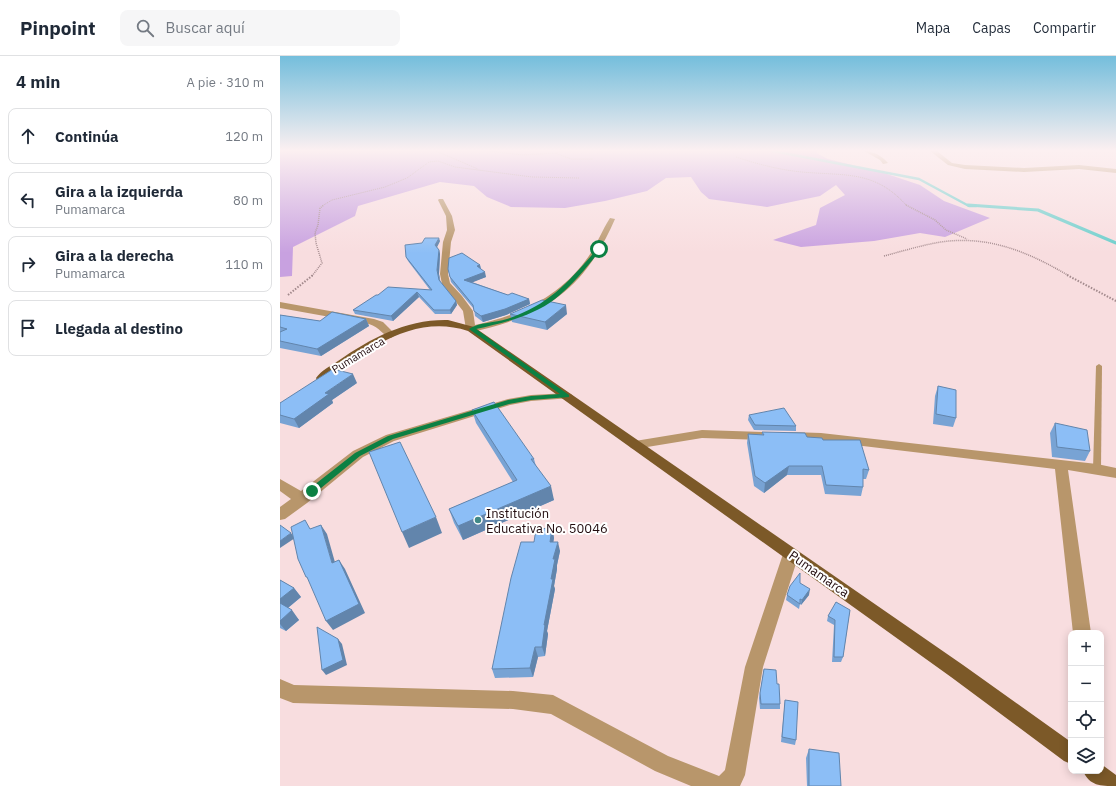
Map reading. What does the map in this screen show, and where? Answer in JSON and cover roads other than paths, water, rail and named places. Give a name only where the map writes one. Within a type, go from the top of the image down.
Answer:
[{"type":"main road","name":"Pumamarca","points":[[311,386],[370,345],[408,328],[429,323],[453,323],[471,329],[957,670],[1068,752]]},
{"type":"street","points":[[441,200],[449,216],[451,230],[447,242],[444,274],[446,284],[460,298],[468,310],[471,329],[518,316],[543,304],[561,292],[599,249],[612,219]]},
{"type":"street","points":[[280,305],[371,321],[380,324],[391,335]]},
{"type":"street","points":[[280,515],[358,454],[390,438],[508,402],[531,398],[567,396]]},
{"type":"street","points":[[635,445],[702,434],[820,437],[1097,469],[1116,473]]},
{"type":"street","points":[[1061,466],[1082,630]]},
{"type":"street","points":[[280,484],[302,499]]},
{"type":"street","points":[[280,688],[293,694],[513,700],[553,705],[662,764],[724,786],[735,776],[754,667],[791,554]]},
{"type":"lane","points":[[1097,469],[1099,366]]},
{"type":"waterway","points":[[930,185],[969,206],[976,206]]},
{"type":"waterway","points":[[968,205],[1038,210],[1116,243]]},
{"type":"place","name":"Institución Educativa No. 50046","points":[[478,520]]}]
